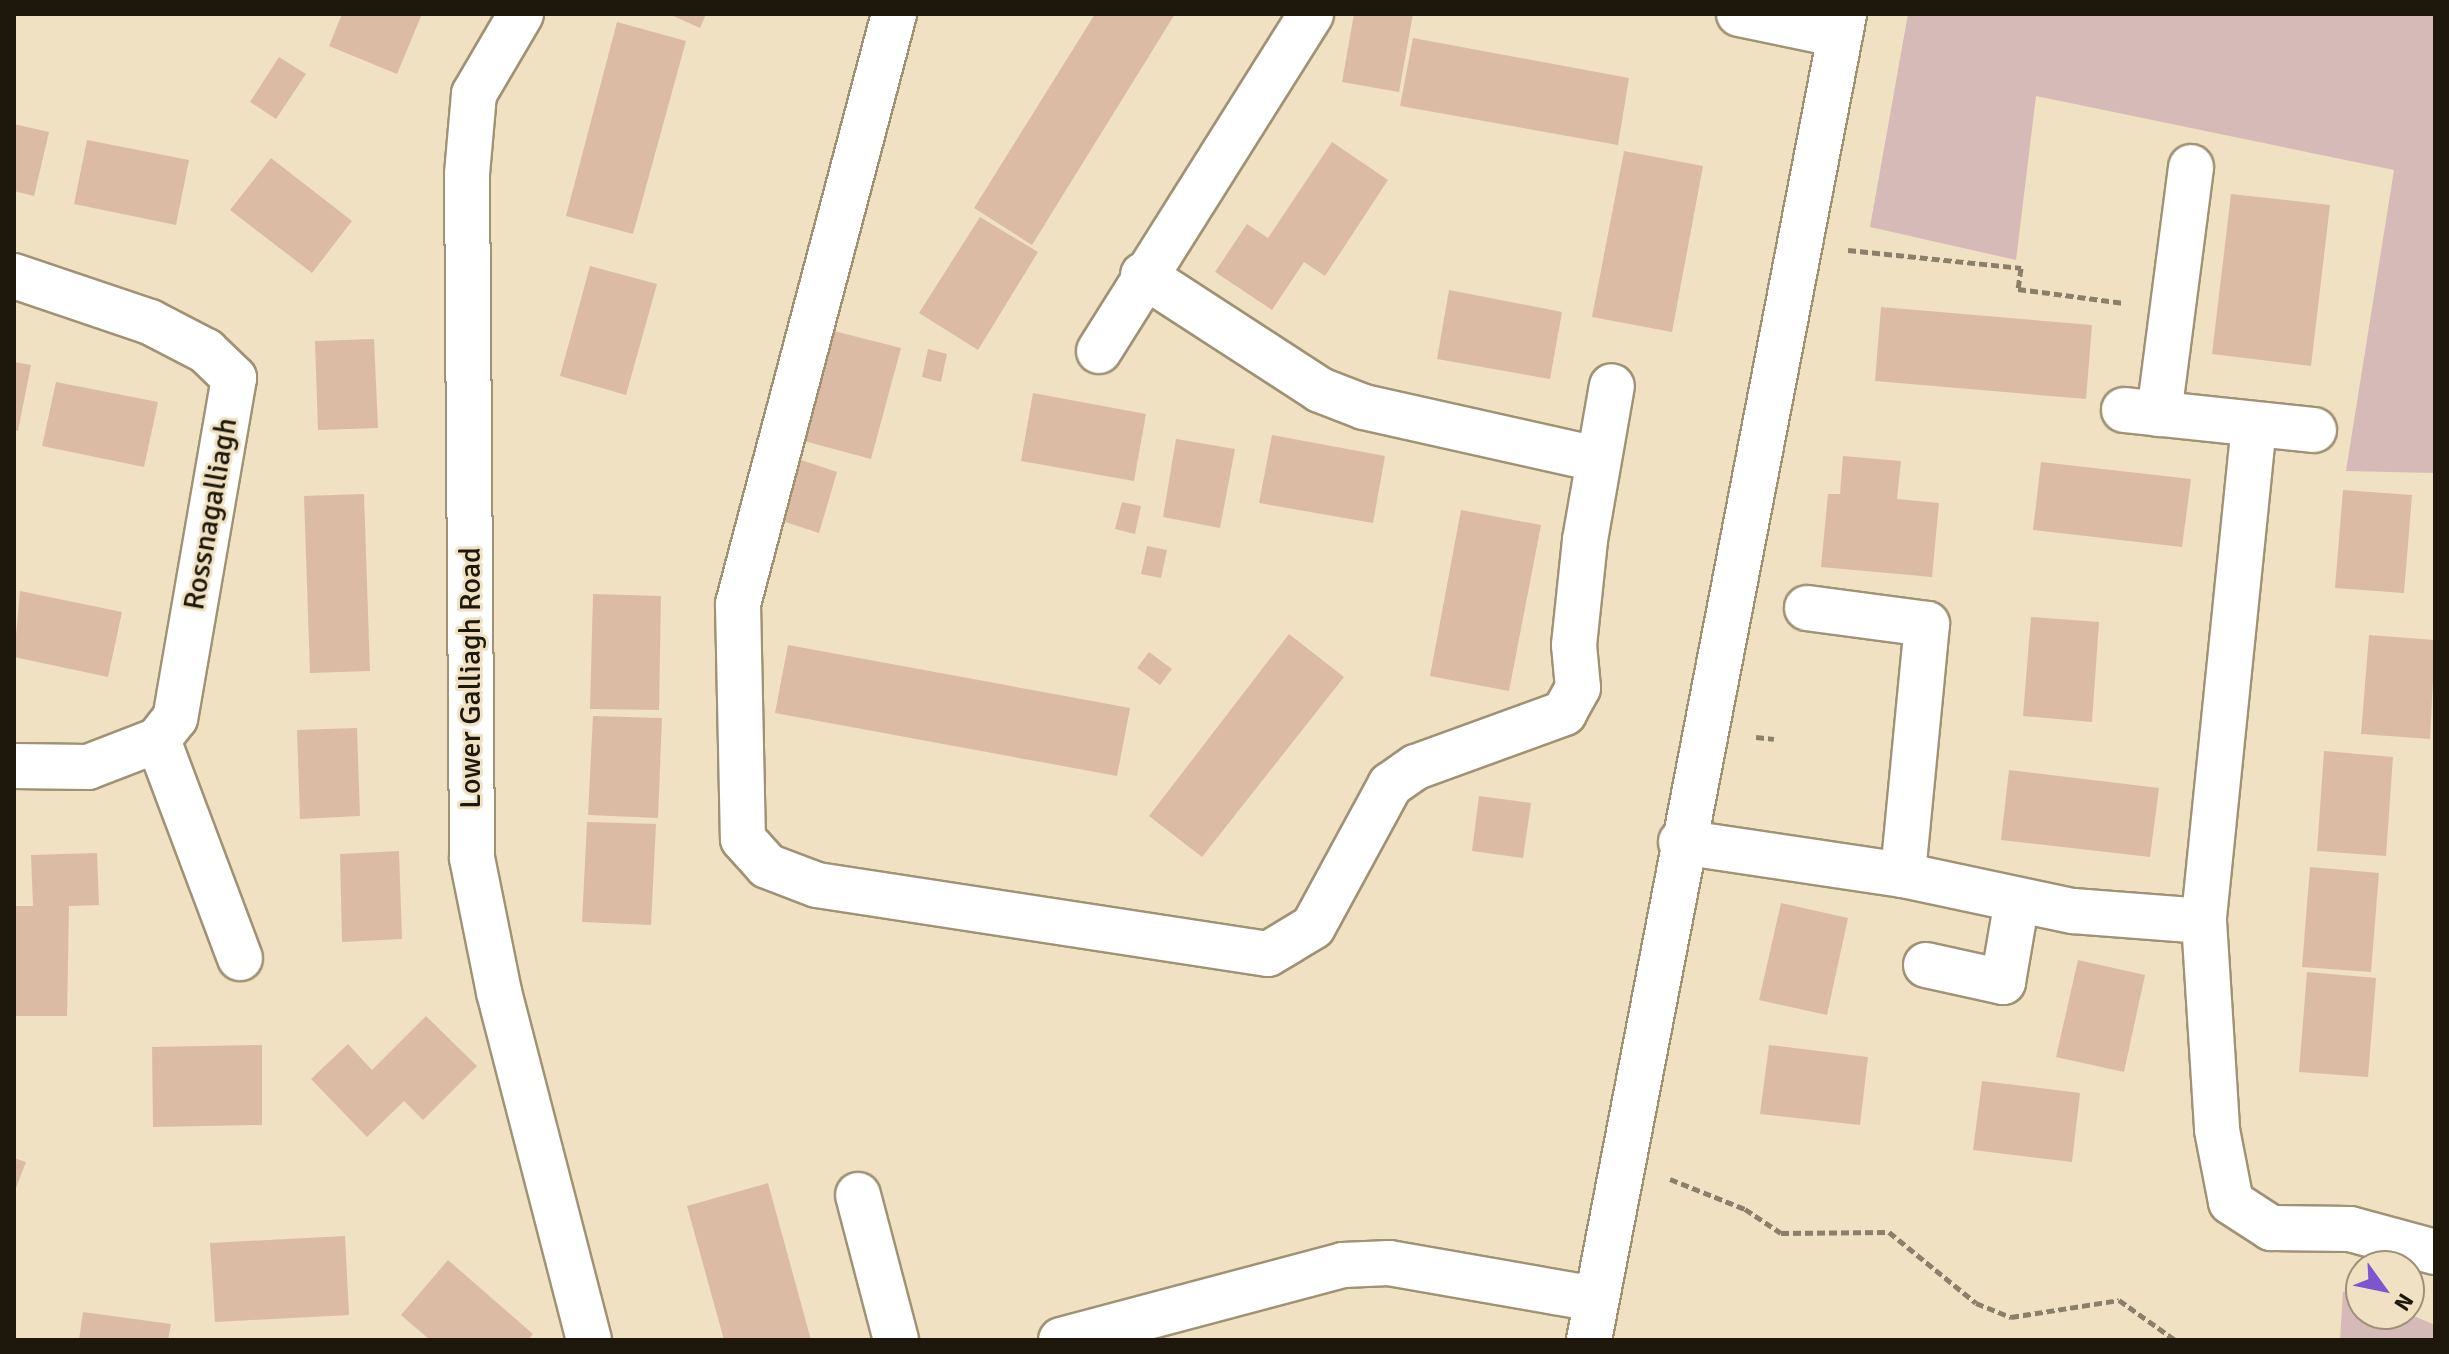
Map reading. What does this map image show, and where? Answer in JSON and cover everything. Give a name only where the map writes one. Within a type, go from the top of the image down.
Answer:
[{"type":"street","name":"Lower Galliagh Road","points":[[521,14],[474,94],[467,174],[472,858],[499,992],[589,1340]]},
{"type":"street","points":[[894,14],[738,604],[743,839],[767,866],[817,885],[1268,954],[1313,927],[1328,907],[1352,843],[1390,785],[1416,767],[1564,713],[1578,688],[1574,645],[1597,459],[1612,386]]},
{"type":"street","points":[[1099,351],[1143,275],[1311,14]]},
{"type":"street","points":[[1061,1340],[1343,1265],[1389,1263],[1592,1320],[1681,842],[1842,25],[1739,14]]},
{"type":"street","points":[[2191,167],[2172,309],[2142,412],[2314,430]]},
{"type":"street","points":[[1143,275],[1320,390],[1364,407],[1597,459]]},
{"type":"street","name":"Rossnagalliagh","points":[[14,276],[150,322],[206,351],[234,378],[175,718],[158,740]]},
{"type":"street","points":[[2254,425],[2204,921],[2217,1130],[2231,1202],[2271,1228],[2350,1229],[2435,1252]]},
{"type":"street","points":[[1807,608],[1927,624],[1903,875]]},
{"type":"street","points":[[14,766],[88,767],[158,740],[240,958]]},
{"type":"street","points":[[1681,842],[1903,875],[2017,900],[2204,921]]},
{"type":"street","points":[[1926,965],[2003,982],[2017,900]]},
{"type":"street","points":[[858,1195],[896,1340]]},
{"type":"path","points":[[1847,250],[2021,268],[2018,289],[2172,309]]},
{"type":"path","points":[[1619,1170],[1694,1186],[1781,1233],[1889,1232],[1976,1303],[2011,1317],[2119,1300],[2175,1340]]},
{"type":"shaded area","points":[[1908,14],[2435,14],[2435,473],[2346,471],[2394,170],[2036,96],[2016,260],[1870,227]]},
{"type":"shaded area","points":[[2343,1292],[2345,1330],[2425,1330],[2425,1321],[2435,1325],[2435,1340],[2340,1340]]},
{"type":"building","points":[[342,14],[422,14],[397,74],[329,46]]},
{"type":"building","points":[[669,14],[706,14],[700,28]]},
{"type":"building","points":[[1095,14],[1175,14],[1032,245],[974,208]]},
{"type":"building","points":[[1354,14],[1413,14],[1399,92],[1342,82]]},
{"type":"building","points":[[617,22],[686,41],[633,234],[566,216]]},
{"type":"building","points":[[1413,38],[1629,78],[1618,145],[1400,106]]},
{"type":"building","points":[[279,57],[306,74],[276,119],[250,102]]},
{"type":"building","points":[[14,124],[49,132],[34,196],[14,191]]},
{"type":"building","points":[[87,140],[189,160],[176,225],[74,204]]},
{"type":"building","points":[[1332,142],[1388,180],[1325,276],[1304,262],[1272,310],[1215,272],[1247,224],[1268,238]]},
{"type":"building","points":[[1624,151],[1703,166],[1672,332],[1592,317]]},
{"type":"building","points":[[271,158],[352,221],[312,273],[230,210]]},
{"type":"building","points":[[2231,194],[2330,205],[2311,366],[2212,354]]},
{"type":"building","points":[[980,217],[1038,252],[978,350],[919,313]]},
{"type":"building","points":[[590,266],[657,284],[626,395],[560,376]]},
{"type":"building","points":[[1449,290],[1562,312],[1550,379],[1437,359]]},
{"type":"building","points":[[1881,307],[2092,325],[2086,399],[1875,381]]},
{"type":"building","points":[[834,331],[901,348],[871,459],[804,441]]},
{"type":"building","points":[[374,339],[378,428],[318,430],[315,341]]},
{"type":"building","points":[[928,349],[947,354],[941,382],[922,377]]},
{"type":"building","points":[[14,362],[31,365],[18,431],[14,430]]},
{"type":"building","points":[[56,382],[158,402],[144,467],[42,446]]},
{"type":"building","points":[[1033,393],[1146,414],[1134,481],[1021,461]]},
{"type":"building","points":[[1272,435],[1385,456],[1373,523],[1259,503]]},
{"type":"building","points":[[1176,439],[1235,449],[1220,528],[1163,517]]},
{"type":"building","points":[[1843,456],[1901,461],[1897,499],[1939,503],[1932,577],[1821,567],[1828,494],[1840,494]]},
{"type":"building","points":[[801,460],[837,472],[819,533],[782,521]]},
{"type":"building","points":[[2041,462],[2191,479],[2182,547],[2033,530]]},
{"type":"building","points":[[2343,490],[2412,495],[2404,593],[2335,588]]},
{"type":"building","points":[[364,494],[370,671],[310,673],[304,496]]},
{"type":"building","points":[[1122,502],[1141,506],[1135,534],[1115,529]]},
{"type":"building","points":[[1461,510],[1541,525],[1509,691],[1430,676]]},
{"type":"building","points":[[1147,546],[1167,550],[1161,578],[1141,574]]},
{"type":"building","points":[[20,591],[122,612],[108,677],[14,657]]},
{"type":"building","points":[[593,594],[661,596],[659,710],[590,709]]},
{"type":"building","points":[[2031,617],[2099,622],[2092,722],[2023,716]]},
{"type":"building","points":[[1289,634],[1344,677],[1202,857],[1149,816]]},
{"type":"building","points":[[2369,635],[2435,640],[2430,739],[2361,734]]},
{"type":"building","points":[[788,645],[1130,708],[1117,776],[775,713]]},
{"type":"building","points":[[1149,652],[1172,669],[1160,685],[1137,668]]},
{"type":"building","points":[[593,716],[662,718],[658,818],[588,815]]},
{"type":"building","points":[[357,728],[360,816],[300,819],[297,730]]},
{"type":"building","points":[[2324,751],[2393,757],[2386,856],[2317,851]]},
{"type":"building","points":[[2009,770],[2159,788],[2150,857],[2001,840]]},
{"type":"building","points":[[1479,796],[1531,803],[1523,858],[1472,851]]},
{"type":"building","points":[[587,822],[656,824],[651,925],[582,922]]},
{"type":"building","points":[[399,851],[402,939],[342,942],[340,854]]},
{"type":"building","points":[[97,853],[99,905],[69,906],[67,1016],[14,1016],[14,906],[33,906],[31,855]]},
{"type":"building","points":[[2310,867],[2379,873],[2371,972],[2302,967]]},
{"type":"building","points":[[1781,903],[1848,918],[1827,1015],[1759,1000]]},
{"type":"building","points":[[2078,960],[2145,975],[2124,1072],[2056,1057]]},
{"type":"building","points":[[2307,972],[2376,978],[2368,1077],[2299,1072]]},
{"type":"building","points":[[426,1016],[477,1066],[423,1120],[404,1101],[367,1137],[311,1079],[348,1044],[372,1070]]},
{"type":"building","points":[[262,1045],[262,1125],[153,1127],[152,1047]]},
{"type":"building","points":[[1769,1045],[1868,1057],[1860,1125],[1760,1114]]},
{"type":"building","points":[[1982,1081],[2080,1093],[2072,1162],[1973,1150]]},
{"type":"building","points":[[14,1158],[26,1162],[14,1193]]},
{"type":"building","points":[[768,1183],[811,1340],[724,1340],[687,1206]]},
{"type":"building","points":[[345,1236],[349,1315],[215,1322],[210,1243]]},
{"type":"building","points":[[448,1260],[533,1334],[528,1340],[430,1340],[401,1315]]},
{"type":"building","points":[[83,1312],[171,1324],[168,1340],[79,1340]]}]
